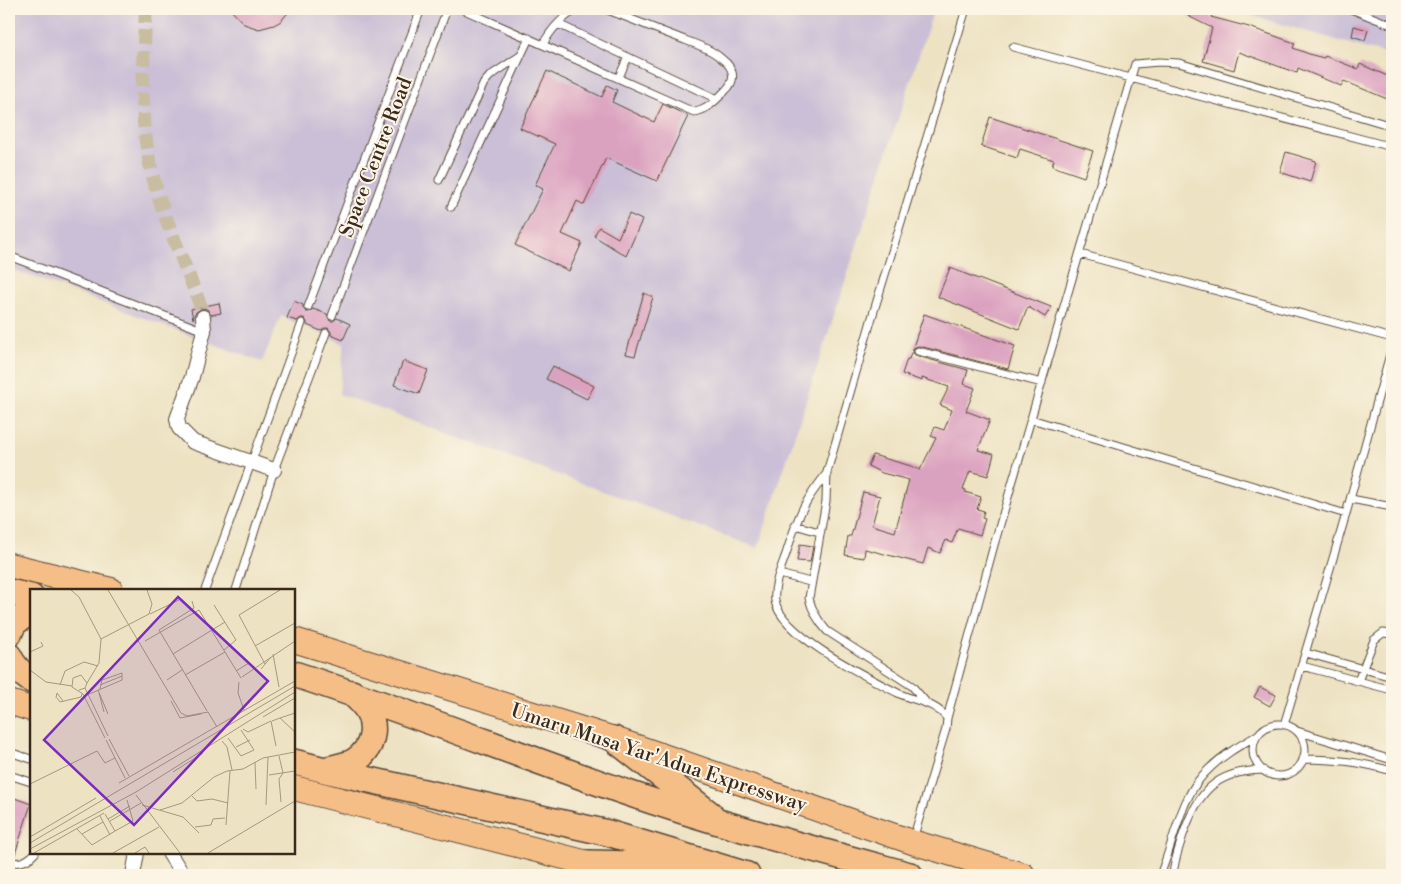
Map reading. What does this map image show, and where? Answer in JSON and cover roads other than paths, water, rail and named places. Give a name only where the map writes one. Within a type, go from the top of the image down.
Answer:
[{"type":"highway","points":[[9,565],[107,589]]},
{"type":"highway","points":[[9,592],[30,597]]},
{"type":"highway","points":[[9,634],[14,623],[30,612]]},
{"type":"highway","name":"Umaru Musa Yar'Adua Expressway","points":[[295,640],[614,739],[912,842],[1023,875]]},
{"type":"highway","points":[[9,656],[20,672],[30,679]]},
{"type":"highway","name":"Umaru Musa Yar'Adua Expressway","points":[[295,674],[352,693],[624,792],[724,824],[910,875]]},
{"type":"highway","points":[[9,678],[30,685]]},
{"type":"highway","points":[[325,770],[354,762],[367,750],[372,737],[372,722],[367,710],[352,693]]},
{"type":"highway","points":[[9,702],[30,709]]},
{"type":"highway","points":[[614,739],[724,824]]},
{"type":"highway","points":[[295,762],[608,833],[747,875]]},
{"type":"highway","points":[[295,788],[635,875]]},
{"type":"highway","points":[[588,863],[711,865]]},
{"type":"street","points":[[203,324],[192,377],[177,419],[179,428],[193,442],[274,470]]},
{"type":"street","points":[[133,875],[137,854]]},
{"type":"street","points":[[170,854],[183,875]]},
{"type":"lane","name":"Space Centre Road","points":[[308,307],[421,9]]},
{"type":"lane","name":"Space Centre Road","points":[[332,316],[448,9]]},
{"type":"lane","points":[[462,9],[619,77],[694,112],[701,111],[730,86],[733,81],[733,74],[722,58],[709,50],[606,9]]},
{"type":"lane","points":[[543,44],[550,31],[571,12],[578,9]]},
{"type":"lane","points":[[947,718],[941,711],[925,701],[912,686],[827,631],[811,608],[809,598],[810,582],[826,501],[827,472],[966,9]]},
{"type":"lane","points":[[1351,9],[1389,24]]},
{"type":"lane","points":[[558,24],[716,99]]},
{"type":"lane","points":[[451,207],[529,38]]},
{"type":"lane","points":[[1013,47],[1392,147]]},
{"type":"lane","points":[[439,180],[484,83],[490,76],[521,56]]},
{"type":"lane","points":[[619,77],[628,57]]},
{"type":"lane","points":[[912,842],[946,728],[947,718],[994,545],[1135,64],[1179,63],[1392,126]]},
{"type":"lane","points":[[1080,254],[1392,338]]},
{"type":"lane","points":[[9,256],[203,324]]},
{"type":"lane","points":[[205,589],[302,324]]},
{"type":"lane","points":[[236,589],[274,470],[326,333]]},
{"type":"lane","points":[[1284,725],[1351,498],[1392,347]]},
{"type":"lane","points":[[918,351],[1042,383]]},
{"type":"lane","points":[[1031,419],[1346,514]]},
{"type":"lane","points":[[827,472],[807,500],[795,525],[774,593],[776,604],[783,618],[792,629],[830,656],[906,697],[925,701]]},
{"type":"lane","points":[[1351,498],[1392,506]]},
{"type":"lane","points":[[795,525],[819,532]]},
{"type":"lane","points":[[779,574],[810,582]]},
{"type":"lane","points":[[1358,681],[1374,640],[1383,633],[1392,634]]},
{"type":"lane","points":[[1306,653],[1392,677]]},
{"type":"lane","points":[[1302,666],[1392,690]]},
{"type":"lane","points":[[1160,875],[1184,808],[1195,785],[1208,768],[1231,750],[1272,725],[1284,725],[1296,731],[1392,760]]},
{"type":"lane","points":[[1258,735],[1254,743],[1254,760],[1263,770],[1273,776],[1282,776],[1290,774],[1303,759],[1304,746],[1296,731]]},
{"type":"lane","points":[[9,752],[30,759]]},
{"type":"lane","points":[[1303,759],[1334,759],[1361,763],[1392,771]]},
{"type":"lane","points":[[1173,875],[1174,860],[1191,813],[1198,800],[1218,781],[1229,775],[1244,771],[1263,770]]},
{"type":"lane","points":[[9,775],[30,782]]},
{"type":"lane","points":[[9,861],[14,863],[25,862],[35,854]]},
{"type":"tunnel","points":[[146,9],[143,106],[150,164],[166,218],[201,307],[203,317]]}]
